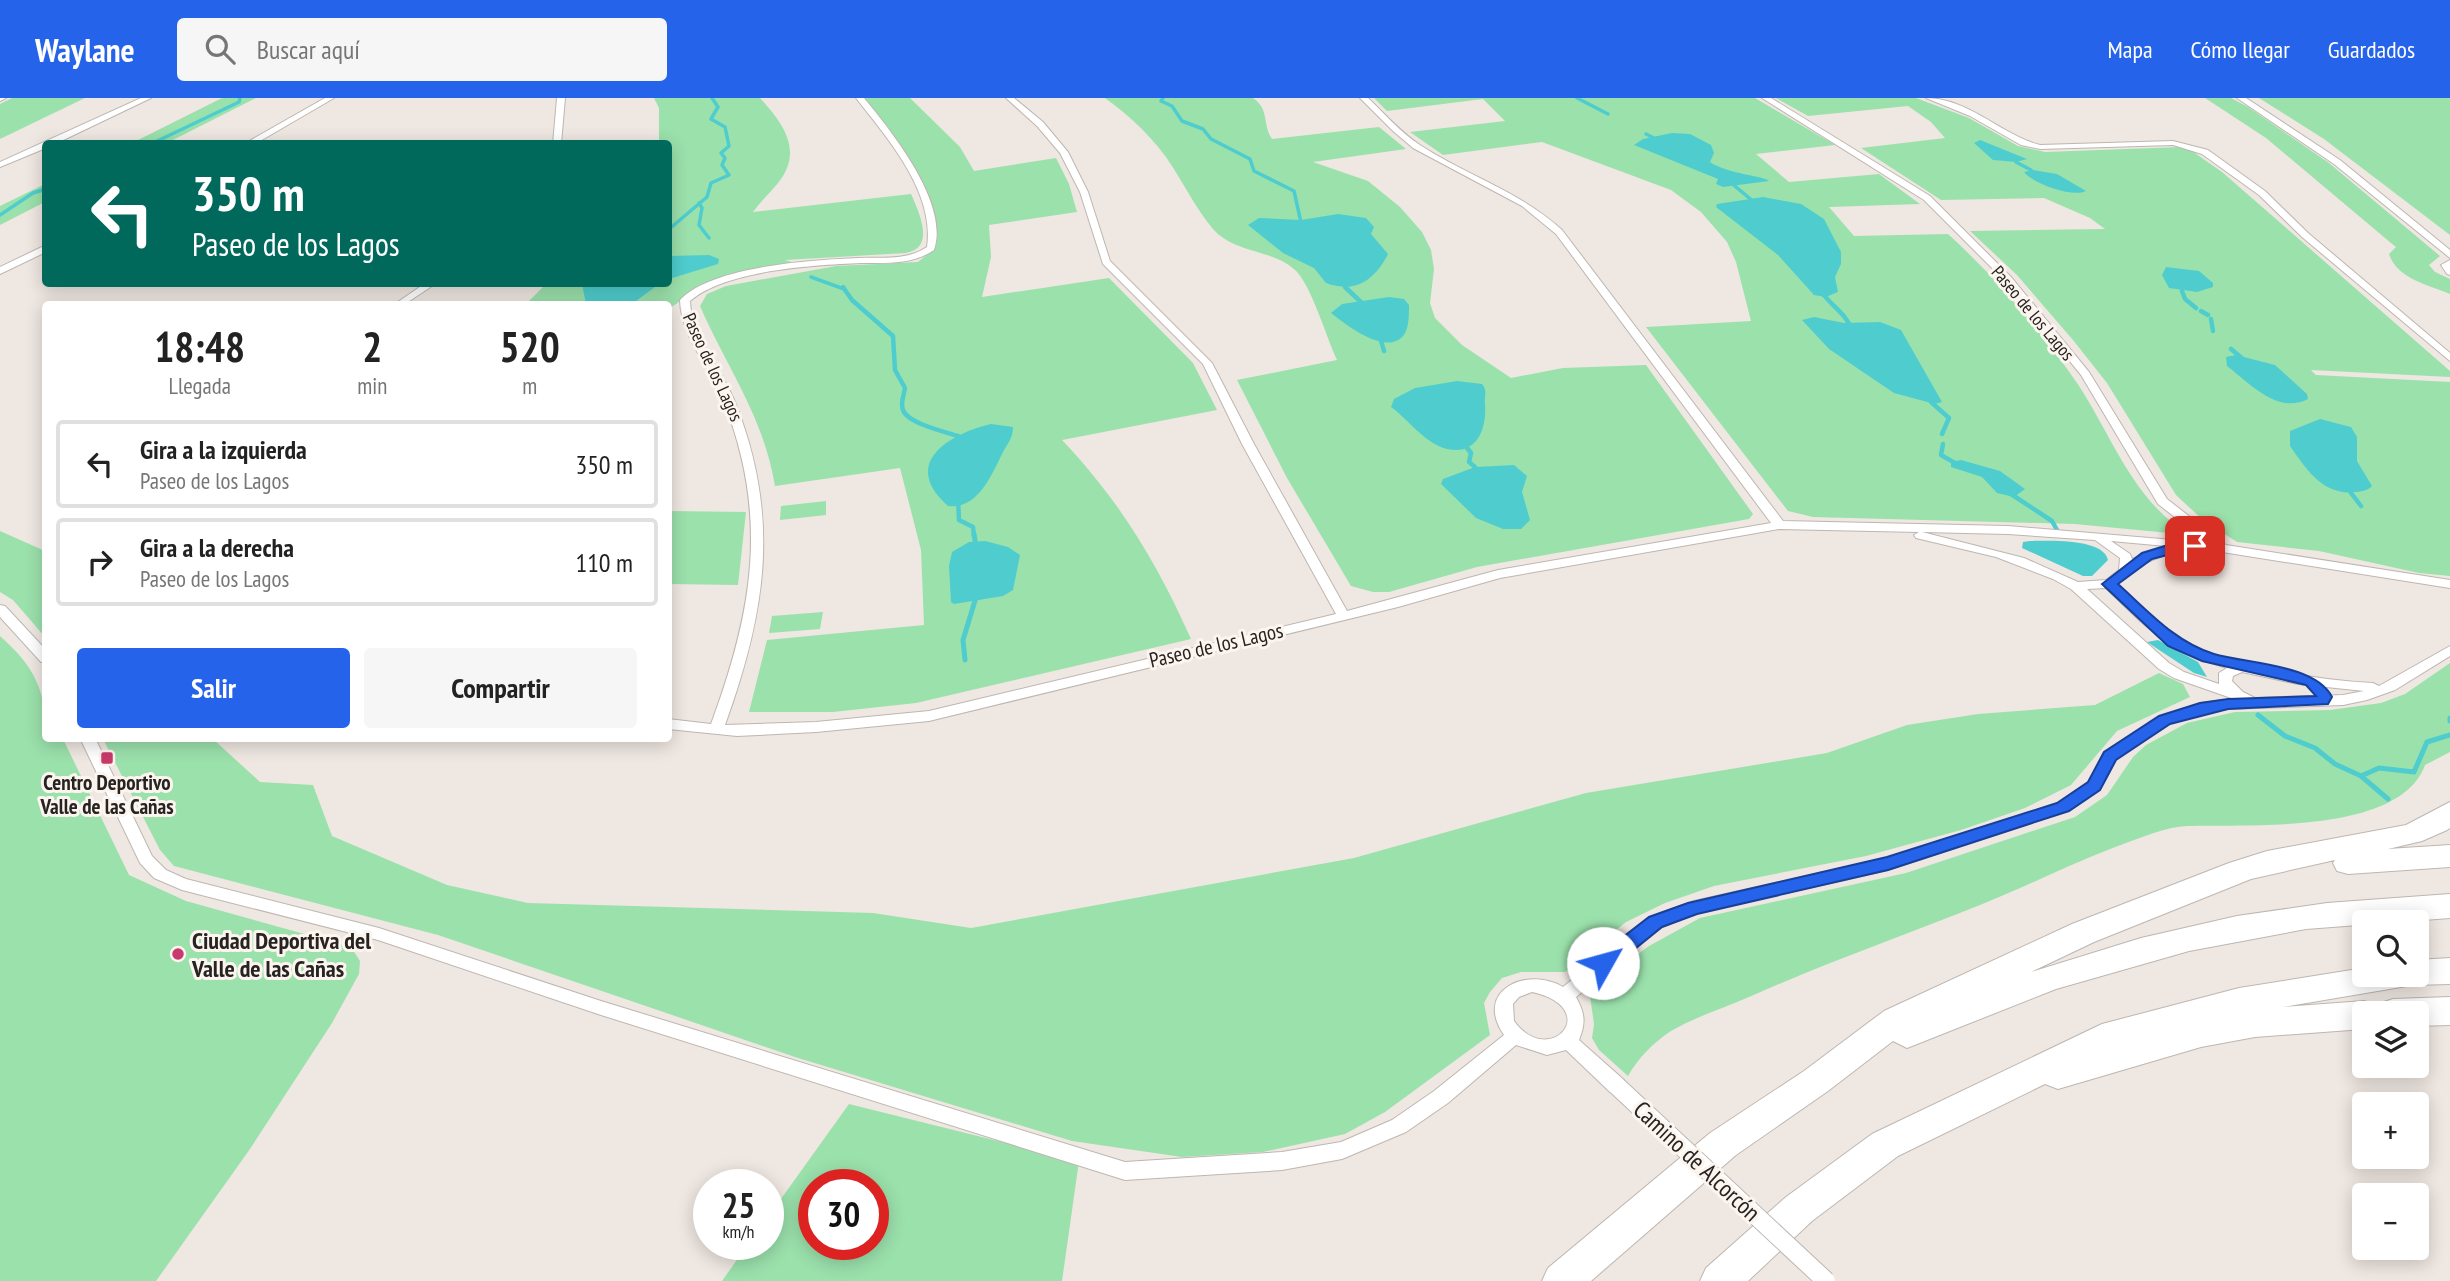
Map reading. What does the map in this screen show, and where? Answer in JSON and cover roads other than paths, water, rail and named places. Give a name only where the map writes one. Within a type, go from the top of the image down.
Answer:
[{"type":"highway","points":[[1562,1281],[1723,1144],[1816,1081],[1856,1048],[1896,1021],[2083,933],[2195,889],[2267,862],[2412,834],[2437,823],[2450,812]]},
{"type":"highway","points":[[2195,889],[2266,874],[2338,864],[2450,856]]},
{"type":"highway","points":[[1816,1081],[1950,1015],[2026,986],[2141,951],[2287,920],[2450,905]]},
{"type":"highway","points":[[2429,972],[2450,971]]},
{"type":"highway","points":[[1720,1281],[1799,1209],[1885,1145],[2114,1034],[2239,1001],[2352,983]]},
{"type":"highway","points":[[2429,1012],[2450,1011]]},
{"type":"highway","points":[[1999,1090],[2201,1033],[2255,1023],[2352,1016]]},
{"type":"street","points":[[56,140],[147,98]]},
{"type":"street","points":[[255,140],[330,98]]},
{"type":"street","points":[[557,140],[561,98]]},
{"type":"street","name":"Paseo de los Lagos","points":[[717,728],[749,632],[759,571],[760,532],[751,467],[742,430],[723,385],[686,315],[685,300],[704,286],[740,276],[818,263],[911,258],[931,248],[934,228],[928,205],[904,161],[860,98]]},
{"type":"street","points":[[1010,98],[1040,124],[1064,152],[1084,192],[1107,262],[1207,363],[1343,615]]},
{"type":"street","points":[[1364,98],[1416,146],[1503,189],[1554,227],[1779,525]]},
{"type":"street","name":"Paseo de los Lagos","points":[[1766,98],[1927,198],[2008,278],[2085,374],[2162,501],[2222,548]]},
{"type":"street","points":[[1930,98],[1973,114],[2024,143],[2040,147],[2167,143],[2199,149],[2262,193],[2305,234],[2450,358]]},
{"type":"street","points":[[2241,98],[2337,162],[2450,255]]},
{"type":"street","points":[[2252,98],[2349,162],[2450,244]]},
{"type":"street","points":[[0,165],[42,146]]},
{"type":"street","points":[[0,271],[42,250]]},
{"type":"street","points":[[2450,263],[2446,265],[2450,272]]},
{"type":"street","points":[[404,301],[425,287]]},
{"type":"street","name":"Paseo de los Lagos","points":[[672,724],[737,731],[816,727],[929,716],[1530,567],[1779,525],[2008,530],[2085,535],[2222,548],[2450,584]]},
{"type":"street","name":"Paseo de los Lagos","points":[[1888,527],[2014,559],[2076,586],[2151,657],[2179,675],[2247,699]]},
{"type":"street","points":[[2008,530],[1999,535],[1997,545],[2014,559]]},
{"type":"street","name":"Paseo de los Lagos","points":[[2085,535],[2121,552],[2127,563],[2125,570]]},
{"type":"street","name":"Paseo de los Lagos","points":[[2076,586],[2109,584],[2147,556],[2181,546]]},
{"type":"street","points":[[2109,584],[2174,642],[2208,657],[2311,681],[2357,687],[2390,687]]},
{"type":"street","points":[[4,613],[42,655]]},
{"type":"street","points":[[1565,996],[1656,922],[1741,895],[1888,864],[2063,807],[2094,786],[2110,757],[2132,739],[2164,720],[2200,708],[2247,699],[2322,701],[2355,698],[2390,687],[2450,650]]},
{"type":"street","points":[[2245,667],[2226,673],[2224,677],[2225,682],[2247,699]]},
{"type":"street","points":[[2311,681],[2321,690],[2324,697],[2322,701]]},
{"type":"street","points":[[2200,683],[2206,701],[2200,708]]},
{"type":"street","points":[[90,742],[146,859],[160,874],[182,884],[379,934],[601,1008],[1125,1171],[1282,1161],[1342,1150],[1399,1126],[1441,1097],[1516,1036]]},
{"type":"street","points":[[1544,986],[1565,996],[1572,1003],[1578,1019],[1574,1035],[1568,1041],[1548,1047],[1536,1045],[1516,1036],[1503,1017],[1502,1008],[1512,992],[1521,987],[1544,986]]},
{"type":"street","name":"Camino de Alcorcón","points":[[1568,1041],[1826,1281]]},
{"type":"water","points":[[1672,133],[1690,134],[1711,145],[1714,153],[1710,162],[1717,166],[1769,181],[1723,187],[1716,184],[1718,179],[1634,145],[1643,139]]},
{"type":"water","points":[[1980,140],[2027,159],[2016,162],[1993,160],[1974,143]]},
{"type":"water","points":[[2033,170],[2057,174],[2086,191],[2072,193],[2044,185],[2024,172]]},
{"type":"water","points":[[1763,197],[1801,204],[1824,219],[1841,252],[1841,264],[1835,277],[1838,292],[1826,297],[1814,295],[1778,255],[1716,207],[1717,204]]},
{"type":"water","points":[[1338,214],[1366,218],[1374,227],[1371,234],[1388,254],[1370,278],[1355,286],[1326,283],[1314,268],[1283,253],[1248,225],[1259,218],[1301,220]]},
{"type":"water","points":[[709,255],[719,259],[718,264],[672,278],[672,256]]},
{"type":"water","points":[[2166,267],[2199,271],[2213,283],[2213,287],[2197,292],[2169,288],[2162,275]]},
{"type":"water","points":[[583,287],[655,287],[636,301],[585,301]]},
{"type":"water","points":[[1389,297],[1404,299],[1409,305],[1405,333],[1398,340],[1389,343],[1368,337],[1331,313],[1342,304]]},
{"type":"water","points":[[1814,317],[1844,323],[1880,322],[1901,330],[1942,402],[1935,404],[1894,393],[1829,349],[1802,320]]},
{"type":"water","points":[[2236,355],[2275,365],[2307,394],[2308,399],[2286,403],[2265,395],[2227,366],[2226,357]]},
{"type":"water","points":[[1457,381],[1482,384],[1485,391],[1482,431],[1473,444],[1466,448],[1447,449],[1431,442],[1391,407],[1394,399],[1415,388]]},
{"type":"water","points":[[2320,419],[2351,427],[2357,437],[2357,461],[2372,486],[2370,488],[2365,491],[2344,492],[2325,486],[2296,455],[2290,446],[2290,431]]},
{"type":"water","points":[[991,424],[1013,427],[1010,440],[983,489],[968,502],[959,506],[948,506],[934,491],[928,477],[929,464],[935,453],[946,443],[959,435]]},
{"type":"water","points":[[1961,460],[2000,471],[2025,489],[2014,497],[1997,493],[1982,477],[1951,467],[1951,462]]},
{"type":"water","points":[[1514,465],[1527,476],[1522,492],[1530,520],[1521,529],[1503,529],[1476,518],[1441,484],[1443,479],[1475,467]]},
{"type":"water","points":[[985,541],[1008,547],[1020,555],[1013,590],[1003,596],[954,604],[951,602],[949,566],[952,552],[969,542]]},
{"type":"water","points":[[2023,542],[2086,544],[2104,553],[2108,560],[2092,576],[2083,576],[2022,548]]},
{"type":"water","points":[[2158,640],[2198,662],[2207,677],[2194,673],[2147,642]]},
{"type":"waterway","points":[[159,140],[239,102],[240,98]]},
{"type":"waterway","points":[[699,204],[707,197],[711,183],[729,175],[722,165],[725,158],[721,153],[729,146],[725,127],[711,119],[718,107],[712,98]]},
{"type":"waterway","points":[[1163,98],[1161,101],[1172,106],[1182,121],[1203,129],[1211,139],[1250,159],[1254,171],[1294,191],[1302,227]]},
{"type":"waterway","points":[[1577,98],[1608,114]]},
{"type":"waterway","points":[[1646,134],[1658,140]]},
{"type":"waterway","points":[[2016,162],[2031,170]]},
{"type":"waterway","points":[[1730,182],[1754,202]]},
{"type":"waterway","points":[[0,215],[33,193],[42,190]]},
{"type":"waterway","points":[[672,227],[699,204]]},
{"type":"waterway","points":[[699,204],[702,208],[699,225],[709,238]]},
{"type":"waterway","points":[[811,277],[844,289]]},
{"type":"waterway","points":[[1342,282],[1347,289]]},
{"type":"waterway","points":[[843,287],[852,300],[893,336],[895,370],[905,388],[902,405],[906,415],[927,426],[958,436],[958,440]]},
{"type":"waterway","points":[[1347,289],[1363,304]]},
{"type":"waterway","points":[[2182,291],[2185,299],[2196,308]]},
{"type":"waterway","points":[[1823,294],[1843,315],[1852,330]]},
{"type":"waterway","points":[[2201,311],[2208,315]]},
{"type":"waterway","points":[[2211,319],[2213,331]]},
{"type":"waterway","points":[[1380,337],[1384,351]]},
{"type":"waterway","points":[[2231,349],[2243,359]]},
{"type":"waterway","points":[[1931,402],[1949,418],[1942,434]]},
{"type":"waterway","points":[[1464,444],[1471,453],[1469,462],[1475,467]]},
{"type":"waterway","points":[[1943,444],[1941,455],[1955,463]]},
{"type":"waterway","points":[[2348,489],[2361,506]]},
{"type":"waterway","points":[[2011,494],[2052,521],[2057,530]]},
{"type":"waterway","points":[[958,499],[959,520],[973,527],[974,536]]},
{"type":"waterway","points":[[974,534],[976,546]]},
{"type":"waterway","points":[[965,660],[963,640],[977,594]]},
{"type":"waterway","points":[[2258,715],[2285,736],[2315,748],[2335,764],[2361,776]]},
{"type":"waterway","points":[[2361,776],[2379,768],[2414,772],[2427,742],[2450,735]]},
{"type":"waterway","points":[[2361,776],[2388,799]]},
{"type":"place","name":"Centro Deportivo Valle de las Cañas","points":[[107,758]]},
{"type":"place","name":"Ciudad Deportiva del Valle de las Cañas","points":[[178,954]]}]
